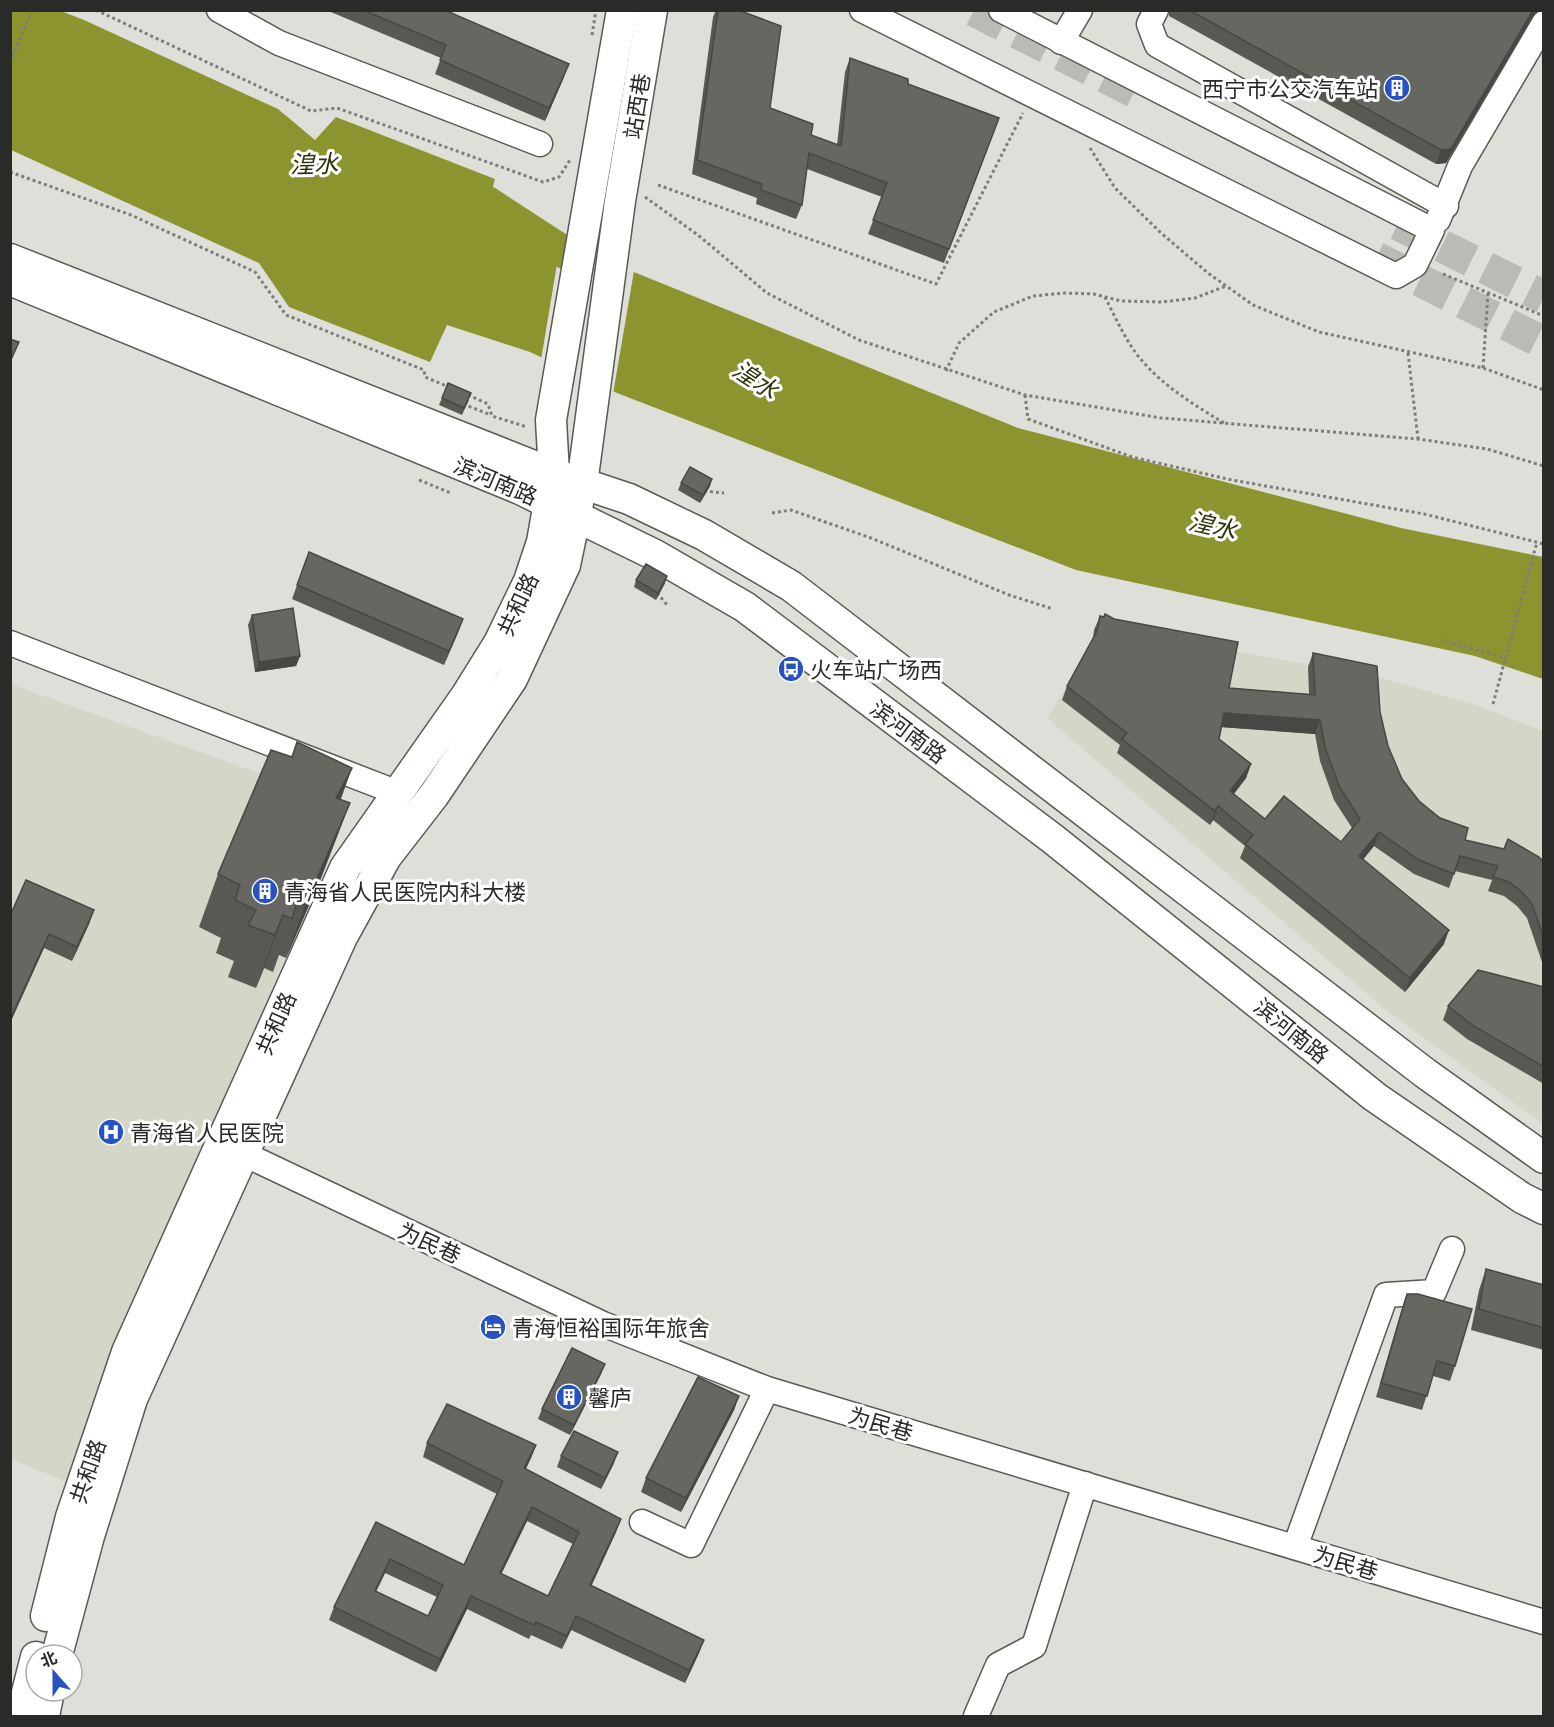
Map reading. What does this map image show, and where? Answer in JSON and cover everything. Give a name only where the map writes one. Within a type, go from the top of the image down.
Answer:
[{"type":"main road","name":"站西巷","points":[[542,424],[591,194],[621,10]]},
{"type":"main road","name":"站西巷","points":[[587,434],[631,198],[652,10]]},
{"type":"main road","points":[[10,258],[551,488]]},
{"type":"main road","name":"滨河南路","points":[[10,280],[551,488],[576,515],[655,555],[745,607],[1053,839],[1375,1097],[1522,1198],[1544,1209]]},
{"type":"main road","name":"共和路","points":[[39,1643],[71,1517],[128,1352],[345,868],[499,644],[529,581],[542,542],[551,488],[542,424]]},
{"type":"main road","name":"共和路","points":[[60,1643],[89,1536],[132,1399],[342,937],[386,857],[434,795],[512,679],[565,565],[582,484],[587,434]]},
{"type":"main road","name":"滨河南路","points":[[551,488],[582,484],[629,499],[704,535],[791,586],[1425,1073],[1544,1158]]},
{"type":"street","points":[[219,10],[279,43],[540,144]]},
{"type":"street","points":[[862,10],[1396,276],[1415,265],[1446,206],[1460,166],[1544,23]]},
{"type":"street","points":[[1001,10],[1432,230]]},
{"type":"street","points":[[1061,42],[1080,10]]},
{"type":"street","points":[[1156,10],[1149,24],[1156,45],[1446,206]]},
{"type":"street","points":[[10,642],[398,793]]},
{"type":"street","name":"为民巷","points":[[244,1154],[603,1324],[767,1389],[1544,1622]]},
{"type":"street","points":[[1295,1547],[1386,1295],[1434,1292],[1452,1249]]},
{"type":"street","points":[[642,1522],[691,1545],[767,1389]]},
{"type":"street","points":[[976,1716],[998,1665],[1034,1646],[1085,1484]]},
{"type":"path","points":[[10,62],[32,10]]},
{"type":"path","points":[[658,185],[936,284],[1032,95]]},
{"type":"path","points":[[1088,144],[1115,188],[1161,233],[1253,305],[1319,332],[1483,368],[1544,390]]},
{"type":"path","points":[[10,172],[131,215],[255,272],[286,315],[424,370],[425,377],[457,390]]},
{"type":"path","points":[[631,198],[698,235],[766,293],[859,340],[946,371],[1025,395],[1161,418],[1418,439],[1487,449],[1544,466]]},
{"type":"path","points":[[1443,274],[1544,316]]},
{"type":"path","points":[[946,371],[959,343],[994,312],[1033,296],[1065,292],[1121,301],[1162,303],[1195,298],[1226,286]]},
{"type":"path","points":[[1483,368],[1488,293]]},
{"type":"path","points":[[1105,297],[1132,347],[1152,372],[1191,403],[1226,424]]},
{"type":"path","points":[[1408,353],[1418,439]]},
{"type":"path","points":[[467,395],[488,404],[492,416]]},
{"type":"path","points":[[1025,395],[1028,419],[1132,457],[1232,480],[1424,514],[1544,544]]},
{"type":"path","points":[[453,400],[492,416],[542,424]]},
{"type":"path","points":[[419,480],[451,493]]},
{"type":"path","points":[[693,490],[724,493]]},
{"type":"path","points":[[772,513],[791,510],[871,538],[1009,595],[1053,609]]},
{"type":"path","points":[[1493,704],[1537,542]]},
{"type":"path","points":[[656,592],[668,606]]},
{"type":"path","points":[[1441,640],[1506,658]]},
{"type":"shaded area","points":[[1103,628],[1370,675],[1474,704],[1543,731],[1543,1124],[1388,1012],[1047,718]]},
{"type":"shaded area","name":"青海省人民医院","points":[[10,684],[348,805],[68,1482],[11,1459]]},
{"type":"water","points":[[10,11],[61,11],[84,20],[278,109],[315,140],[336,117],[495,179],[486,212],[1018,428],[1401,528],[1543,557],[1543,679],[1475,656],[1076,570],[617,393],[530,352],[447,325],[430,362],[289,307],[259,263],[11,150]]},
{"type":"pier","points":[[561,240],[634,271],[613,394],[541,360]]},
{"type":"building","points":[[363,10],[450,10],[449,12],[569,64],[549,108],[440,60],[446,45]]},
{"type":"building","points":[[718,10],[738,10],[781,26],[770,108],[813,124],[811,135],[841,146],[850,58],[908,79],[908,84],[999,118],[949,249],[873,220],[887,183],[809,153],[802,205],[761,190],[762,184],[697,160]]},
{"type":"building","name":"西宁市公交汽车站","points":[[1189,10],[1533,10],[1451,149],[1441,150]]},
{"type":"building","points":[[10,339],[19,342],[10,362]]},
{"type":"building","points":[[448,383],[471,393],[464,408],[442,398]]},
{"type":"building","points":[[690,467],[712,479],[703,495],[681,483]]},
{"type":"building","points":[[309,552],[463,619],[449,651],[297,585]]},
{"type":"building","points":[[646,564],[667,576],[658,593],[636,580]]},
{"type":"building","points":[[293,608],[300,656],[259,662],[252,615]]},
{"type":"building","points":[[1105,614],[1114,619],[1238,642],[1229,688],[1315,695],[1313,653],[1377,666],[1380,712],[1388,746],[1402,779],[1419,801],[1440,818],[1468,828],[1465,840],[1504,849],[1508,839],[1544,862],[1544,939],[1532,904],[1509,882],[1493,877],[1498,866],[1460,856],[1454,874],[1419,860],[1379,832],[1359,856],[1449,930],[1410,978],[1245,844],[1253,835],[1218,806],[1215,811],[1122,739],[1127,733],[1067,686],[1097,631],[1100,616],[1104,617]],"holes":[[[1224,713],[1320,720],[1325,747],[1339,786],[1360,819],[1341,842],[1284,796],[1265,819],[1230,791],[1251,764],[1219,739]]]},
{"type":"building","name":"青海省人民医院内科大楼","points":[[297,742],[352,768],[336,798],[350,803],[305,905],[297,902],[292,919],[283,915],[275,935],[248,925],[256,910],[235,900],[240,885],[218,874],[271,750],[292,757]]},
{"type":"building","points":[[26,880],[94,910],[77,947],[49,934],[10,1020],[10,916]]},
{"type":"building","points":[[1478,970],[1544,987],[1544,1067],[1472,1025],[1448,1006]]},
{"type":"building","points":[[1486,1269],[1544,1285],[1544,1328],[1479,1309]]},
{"type":"building","points":[[1407,1294],[1418,1294],[1472,1309],[1455,1366],[1437,1361],[1427,1396],[1381,1383]]},
{"type":"building","name":"馨庐","points":[[572,1348],[605,1364],[574,1425],[542,1409]]},
{"type":"building","points":[[698,1377],[739,1396],[686,1498],[646,1478]]},
{"type":"building","points":[[447,1404],[536,1445],[524,1468],[621,1519],[590,1585],[704,1640],[689,1670],[576,1616],[567,1636],[536,1622],[534,1625],[471,1596],[440,1659],[334,1607],[376,1522],[464,1565],[503,1481],[427,1443]],"holes":[[[532,1507],[579,1532],[548,1596],[500,1573]],[[390,1559],[443,1585],[428,1616],[375,1591]]]},
{"type":"building","points":[[574,1431],[618,1452],[605,1478],[561,1456]]},
{"type":"waterway","name":"湟水","points":[[451,184],[478,196],[567,254]]},
{"type":"tunnel","points":[[974,10],[1145,97]]},
{"type":"tunnel","points":[[1398,224],[1544,297]]},
{"type":"tunnel","points":[[1376,258],[1544,343]]},
{"type":"place","name":"西宁市公交汽车站","points":[[1397,88]]},
{"type":"place","name":"火车站广场西","points":[[791,669]]},
{"type":"place","name":"青海省人民医院内科大楼","points":[[265,891]]},
{"type":"place","name":"青海省人民医院","points":[[111,1132]]},
{"type":"place","name":"青海恒裕国际年旅舍","points":[[493,1327]]},
{"type":"place","name":"馨庐","points":[[569,1397]]}]
